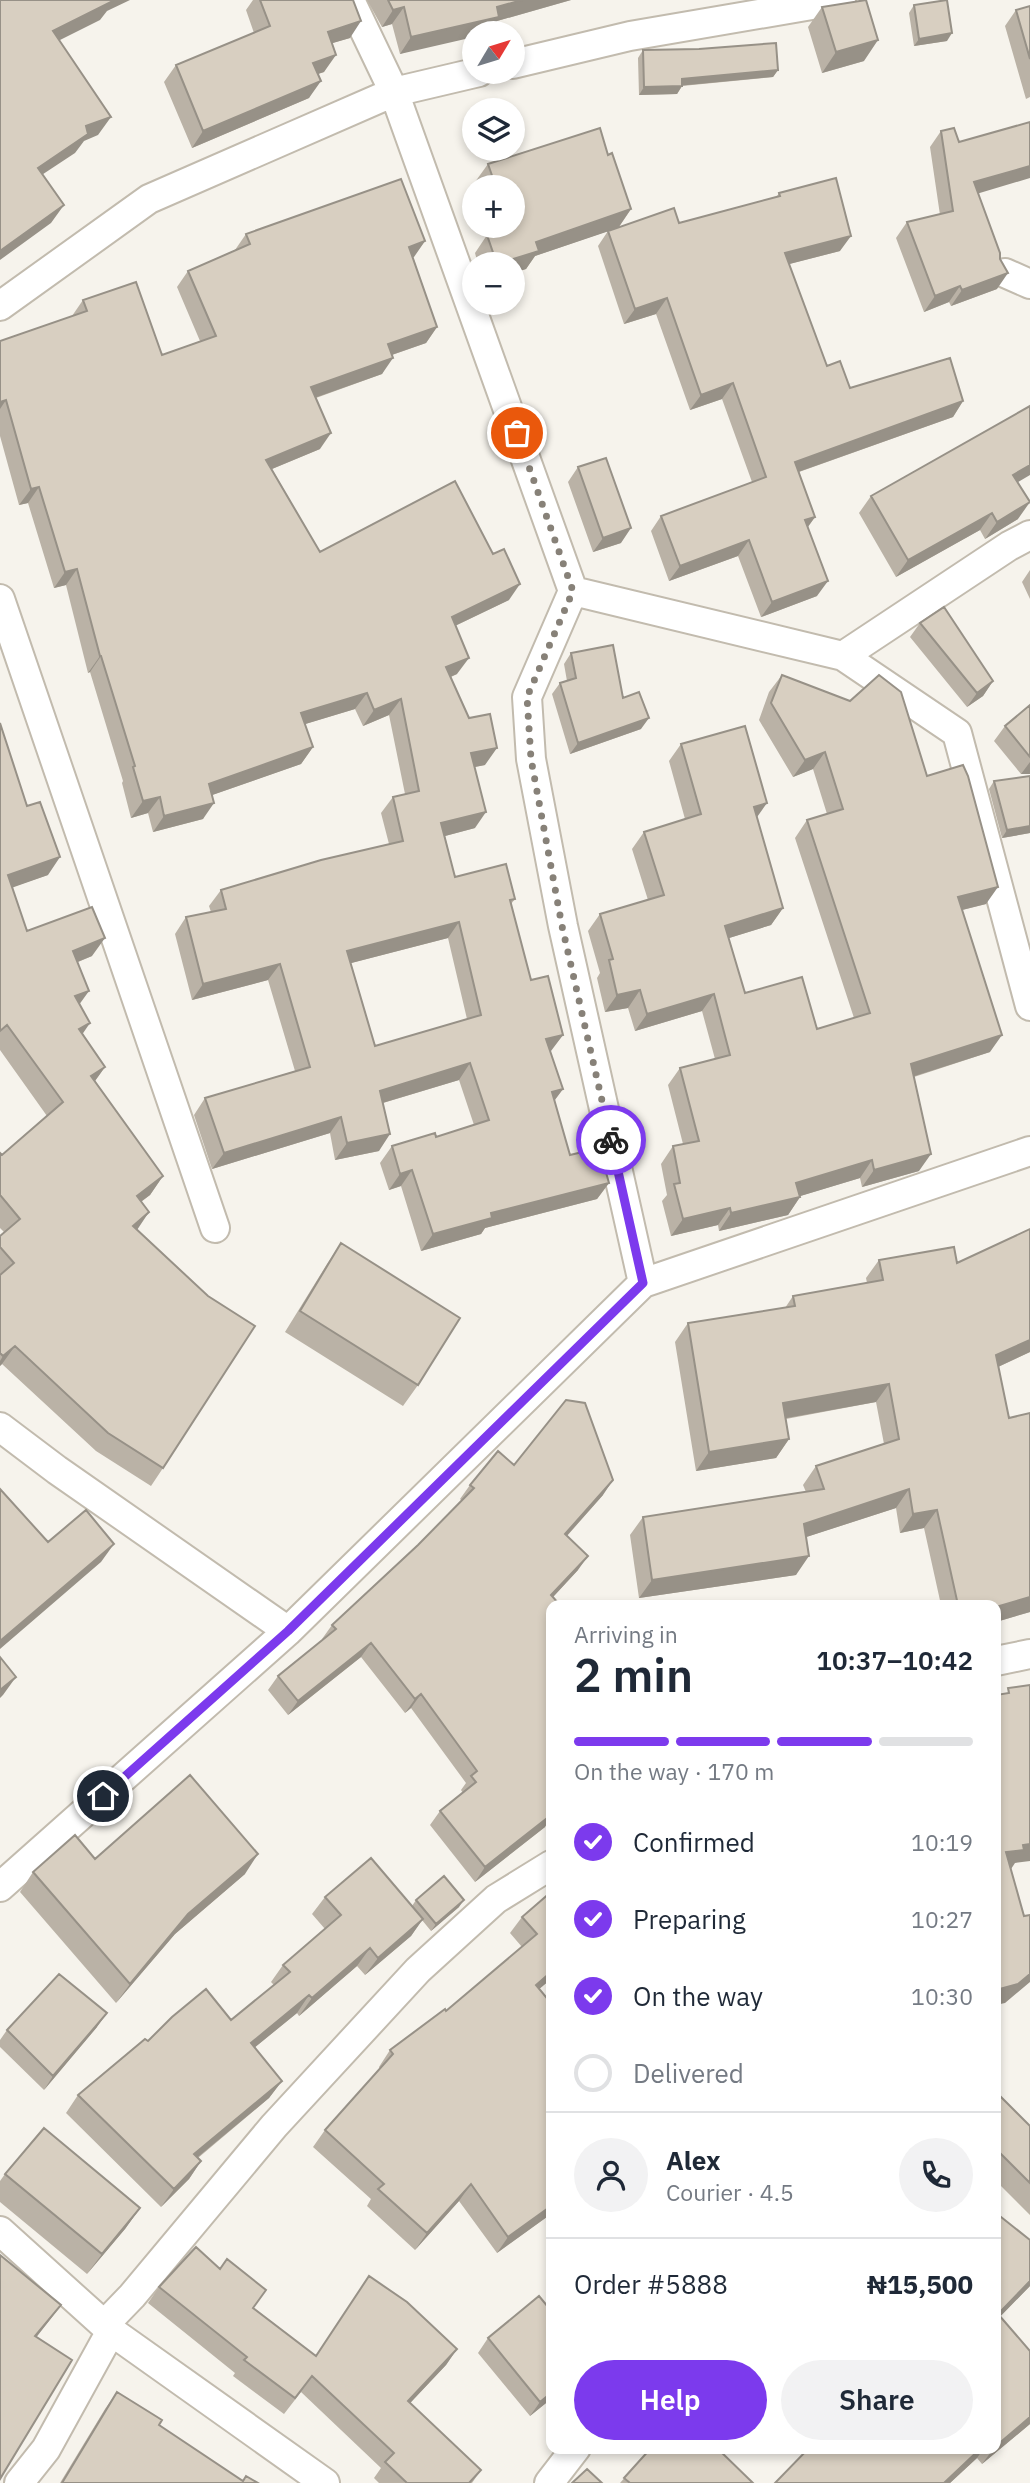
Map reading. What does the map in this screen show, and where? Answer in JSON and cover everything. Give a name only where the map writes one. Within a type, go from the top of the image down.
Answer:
[{"type":"street","points":[[349,0],[394,92],[573,591],[527,697],[531,759],[562,926],[643,1283]]},
{"type":"street","points":[[525,61],[630,36],[841,0]]},
{"type":"street","points":[[0,306],[149,199],[394,92],[462,76]]},
{"type":"street","points":[[843,656],[1009,546],[1030,535]]},
{"type":"street","points":[[573,591],[843,656],[957,733],[1030,1006]]},
{"type":"street","points":[[0,598],[215,1228]]},
{"type":"street","points":[[0,1887],[288,1631],[643,1283],[1030,1151]]},
{"type":"street","points":[[0,1427],[57,1470],[288,1631]]},
{"type":"street","points":[[1001,1660],[1030,1654]]},
{"type":"street","points":[[19,2483],[46,2449],[108,2328],[274,2126],[418,1970],[496,1899],[546,1868]]},
{"type":"street","points":[[0,2231],[108,2328],[325,2483]]},
{"type":"street","points":[[549,2483],[571,2454]]},
{"type":"building","points":[[0,0],[113,1],[53,31],[111,117],[86,126],[88,134],[38,168],[64,205],[0,251]]},
{"type":"building","points":[[260,0],[353,0],[361,21],[328,32],[336,55],[313,63],[321,81],[203,131],[176,65],[270,26]]},
{"type":"building","points":[[388,0],[522,0],[497,7],[499,17],[462,21],[462,25],[411,37],[404,7],[393,10]]},
{"type":"building","points":[[866,0],[878,40],[836,52],[822,7]]},
{"type":"building","points":[[947,0],[952,33],[919,39],[914,5]]},
{"type":"building","points":[[1030,6],[1030,59],[1016,10]]},
{"type":"building","points":[[776,43],[778,70],[682,79],[682,86],[644,87],[643,50]]},
{"type":"building","points":[[1030,122],[1030,166],[974,182],[1000,259],[1008,273],[962,290],[960,286],[935,296],[907,222],[953,211],[941,131],[954,128],[959,142]]},
{"type":"building","points":[[600,128],[608,155],[612,153],[631,209],[536,242],[539,251],[525,255],[525,252],[493,252],[488,238],[525,238],[525,175],[492,175],[488,164],[497,161],[525,161],[525,152]]},
{"type":"building","points":[[836,178],[851,236],[785,253],[827,366],[840,361],[850,388],[950,358],[963,401],[795,462],[815,517],[805,520],[828,581],[772,602],[749,540],[680,566],[661,516],[766,477],[733,383],[701,395],[667,298],[635,309],[608,231],[674,208],[679,223]]},
{"type":"building","points":[[401,179],[425,241],[409,247],[437,327],[388,344],[393,358],[311,387],[331,433],[266,460],[320,552],[455,481],[493,554],[504,549],[520,584],[452,617],[469,658],[446,667],[469,718],[490,714],[497,748],[471,753],[486,812],[441,823],[455,877],[506,864],[515,899],[510,900],[531,980],[548,976],[563,1035],[546,1039],[563,1089],[552,1092],[570,1155],[599,1148],[609,1183],[491,1213],[492,1218],[433,1234],[412,1170],[400,1174],[392,1146],[435,1133],[436,1137],[489,1120],[470,1063],[380,1091],[390,1134],[347,1143],[341,1117],[224,1153],[205,1098],[310,1067],[280,964],[203,984],[186,917],[226,909],[221,890],[321,860],[403,841],[393,797],[419,791],[401,699],[374,710],[367,693],[301,713],[313,747],[209,784],[214,803],[164,816],[160,797],[143,801],[77,569],[65,572],[39,487],[31,489],[6,400],[0,402],[0,341],[87,311],[83,300],[136,282],[162,355],[216,336],[188,271],[250,244],[246,234]],"holes":[[[459,922],[481,1015],[375,1046],[347,951]]]},
{"type":"building","points":[[1030,406],[1030,465],[1013,475],[1030,502],[997,522],[992,513],[908,560],[871,496]]},
{"type":"building","points":[[606,458],[631,528],[603,538],[578,467]]},
{"type":"building","points":[[944,607],[993,681],[977,693],[920,623]]},
{"type":"building","points":[[613,645],[623,698],[639,692],[649,718],[578,743],[560,683],[576,678],[571,653]]},
{"type":"building","points":[[782,675],[850,701],[879,675],[901,692],[927,776],[963,765],[998,887],[958,897],[1002,1035],[911,1064],[931,1154],[874,1170],[872,1160],[796,1183],[800,1197],[731,1213],[730,1208],[683,1219],[674,1184],[680,1183],[673,1146],[699,1141],[680,1068],[730,1055],[714,994],[647,1014],[640,990],[617,995],[609,960],[613,959],[600,914],[664,895],[644,832],[701,814],[681,744],[745,726],[767,803],[754,807],[783,908],[725,926],[745,993],[802,977],[817,1029],[870,1013],[807,820],[843,809],[825,752],[805,760],[771,703]]},
{"type":"building","points":[[1030,705],[1030,757],[1005,726]]},
{"type":"building","points":[[0,723],[27,806],[40,802],[60,857],[8,875],[27,931],[92,907],[105,938],[73,951],[89,991],[75,996],[90,1023],[79,1029],[105,1067],[91,1076],[163,1176],[137,1196],[149,1212],[133,1226],[208,1296],[255,1326],[163,1468],[108,1433],[15,1346],[3,1356],[0,1353],[0,1275],[14,1263],[0,1247],[0,1236],[20,1219],[0,1195],[0,1153],[2,1155],[63,1102],[7,1025],[0,1031]]},
{"type":"building","points":[[1030,776],[1030,826],[1007,830],[994,781]]},
{"type":"building","points":[[1030,1229],[1030,1340],[996,1355],[1009,1418],[1030,1413],[1030,1597],[1001,1606],[1001,1600],[957,1600],[937,1510],[913,1514],[909,1489],[804,1524],[809,1556],[652,1580],[643,1517],[824,1489],[816,1466],[899,1439],[889,1384],[783,1403],[789,1439],[709,1452],[688,1323],[795,1306],[793,1296],[883,1280],[879,1260],[954,1247],[957,1263]]},
{"type":"building","points":[[341,1243],[460,1318],[418,1385],[300,1311]]},
{"type":"building","points":[[566,1400],[585,1403],[613,1480],[565,1534],[588,1556],[551,1595],[556,1600],[546,1600],[546,1819],[485,1867],[440,1811],[476,1782],[471,1776],[477,1771],[421,1694],[415,1699],[371,1643],[298,1701],[278,1676],[336,1629],[332,1625],[418,1545],[474,1488],[470,1485],[498,1451],[514,1465]]},
{"type":"building","points":[[0,1489],[48,1542],[86,1510],[114,1544],[0,1641]]},
{"type":"building","points":[[0,1657],[16,1677],[0,1690]]},
{"type":"building","points":[[1030,1685],[1030,1844],[1023,1845],[1024,1850],[1006,1852],[1024,1916],[1030,1915],[1030,1974],[1018,1984],[1001,1989],[1001,1694],[1009,1693],[1008,1688]]},
{"type":"building","points":[[190,1775],[258,1854],[188,1914],[130,1984],[33,1872],[75,1835],[95,1859]]},
{"type":"building","points":[[371,1858],[423,1919],[378,1958],[370,1948],[312,1998],[309,1995],[251,2043],[282,2081],[194,2154],[201,2161],[174,2189],[78,2095],[145,2039],[148,2041],[206,1989],[231,2020],[290,1972],[283,1965],[341,1915],[325,1897]]},
{"type":"building","points":[[444,1876],[464,1900],[436,1924],[416,1900]]},
{"type":"building","points":[[546,1896],[546,1976],[536,1985],[546,1997],[546,2210],[508,2237],[471,2184],[427,2233],[378,2189],[384,2184],[325,2130],[393,2054],[390,2050],[445,2009],[446,2011],[537,1934],[522,1917]]},
{"type":"building","points":[[59,1974],[107,2013],[53,2076],[7,2030]]},
{"type":"building","points":[[1001,2097],[1030,2126],[1030,2183],[1001,2154]]},
{"type":"building","points":[[44,2128],[140,2208],[102,2254],[5,2174]]},
{"type":"building","points":[[1001,2217],[1030,2240],[1030,2281],[1001,2311]]},
{"type":"building","points":[[196,2247],[220,2269],[227,2259],[266,2290],[253,2308],[316,2356],[369,2276],[407,2302],[457,2349],[408,2401],[481,2470],[469,2483],[407,2483],[385,2462],[394,2453],[312,2376],[295,2398],[244,2360],[247,2357],[159,2287]]},
{"type":"building","points":[[0,2255],[61,2305],[35,2336],[72,2360],[0,2479]]},
{"type":"building","points":[[539,2296],[546,2305],[546,2397],[540,2402],[488,2338]]},
{"type":"building","points":[[1001,2317],[1030,2351],[1030,2417],[1001,2442]]},
{"type":"building","points":[[117,2392],[162,2420],[159,2425],[243,2481],[246,2476],[258,2483],[62,2483]]},
{"type":"building","points":[[646,2454],[723,2454],[753,2483],[630,2483],[624,2478]]},
{"type":"building","points":[[803,2454],[975,2454],[944,2483],[775,2483]]},
{"type":"building","points":[[587,2469],[602,2483],[572,2483]]},
{"type":"way so far","points":[[517,433],[573,591],[527,697],[531,759],[562,926],[611,1140]]},
{"type":"route","points":[[103,1796],[288,1631],[643,1283],[611,1140]]}]
